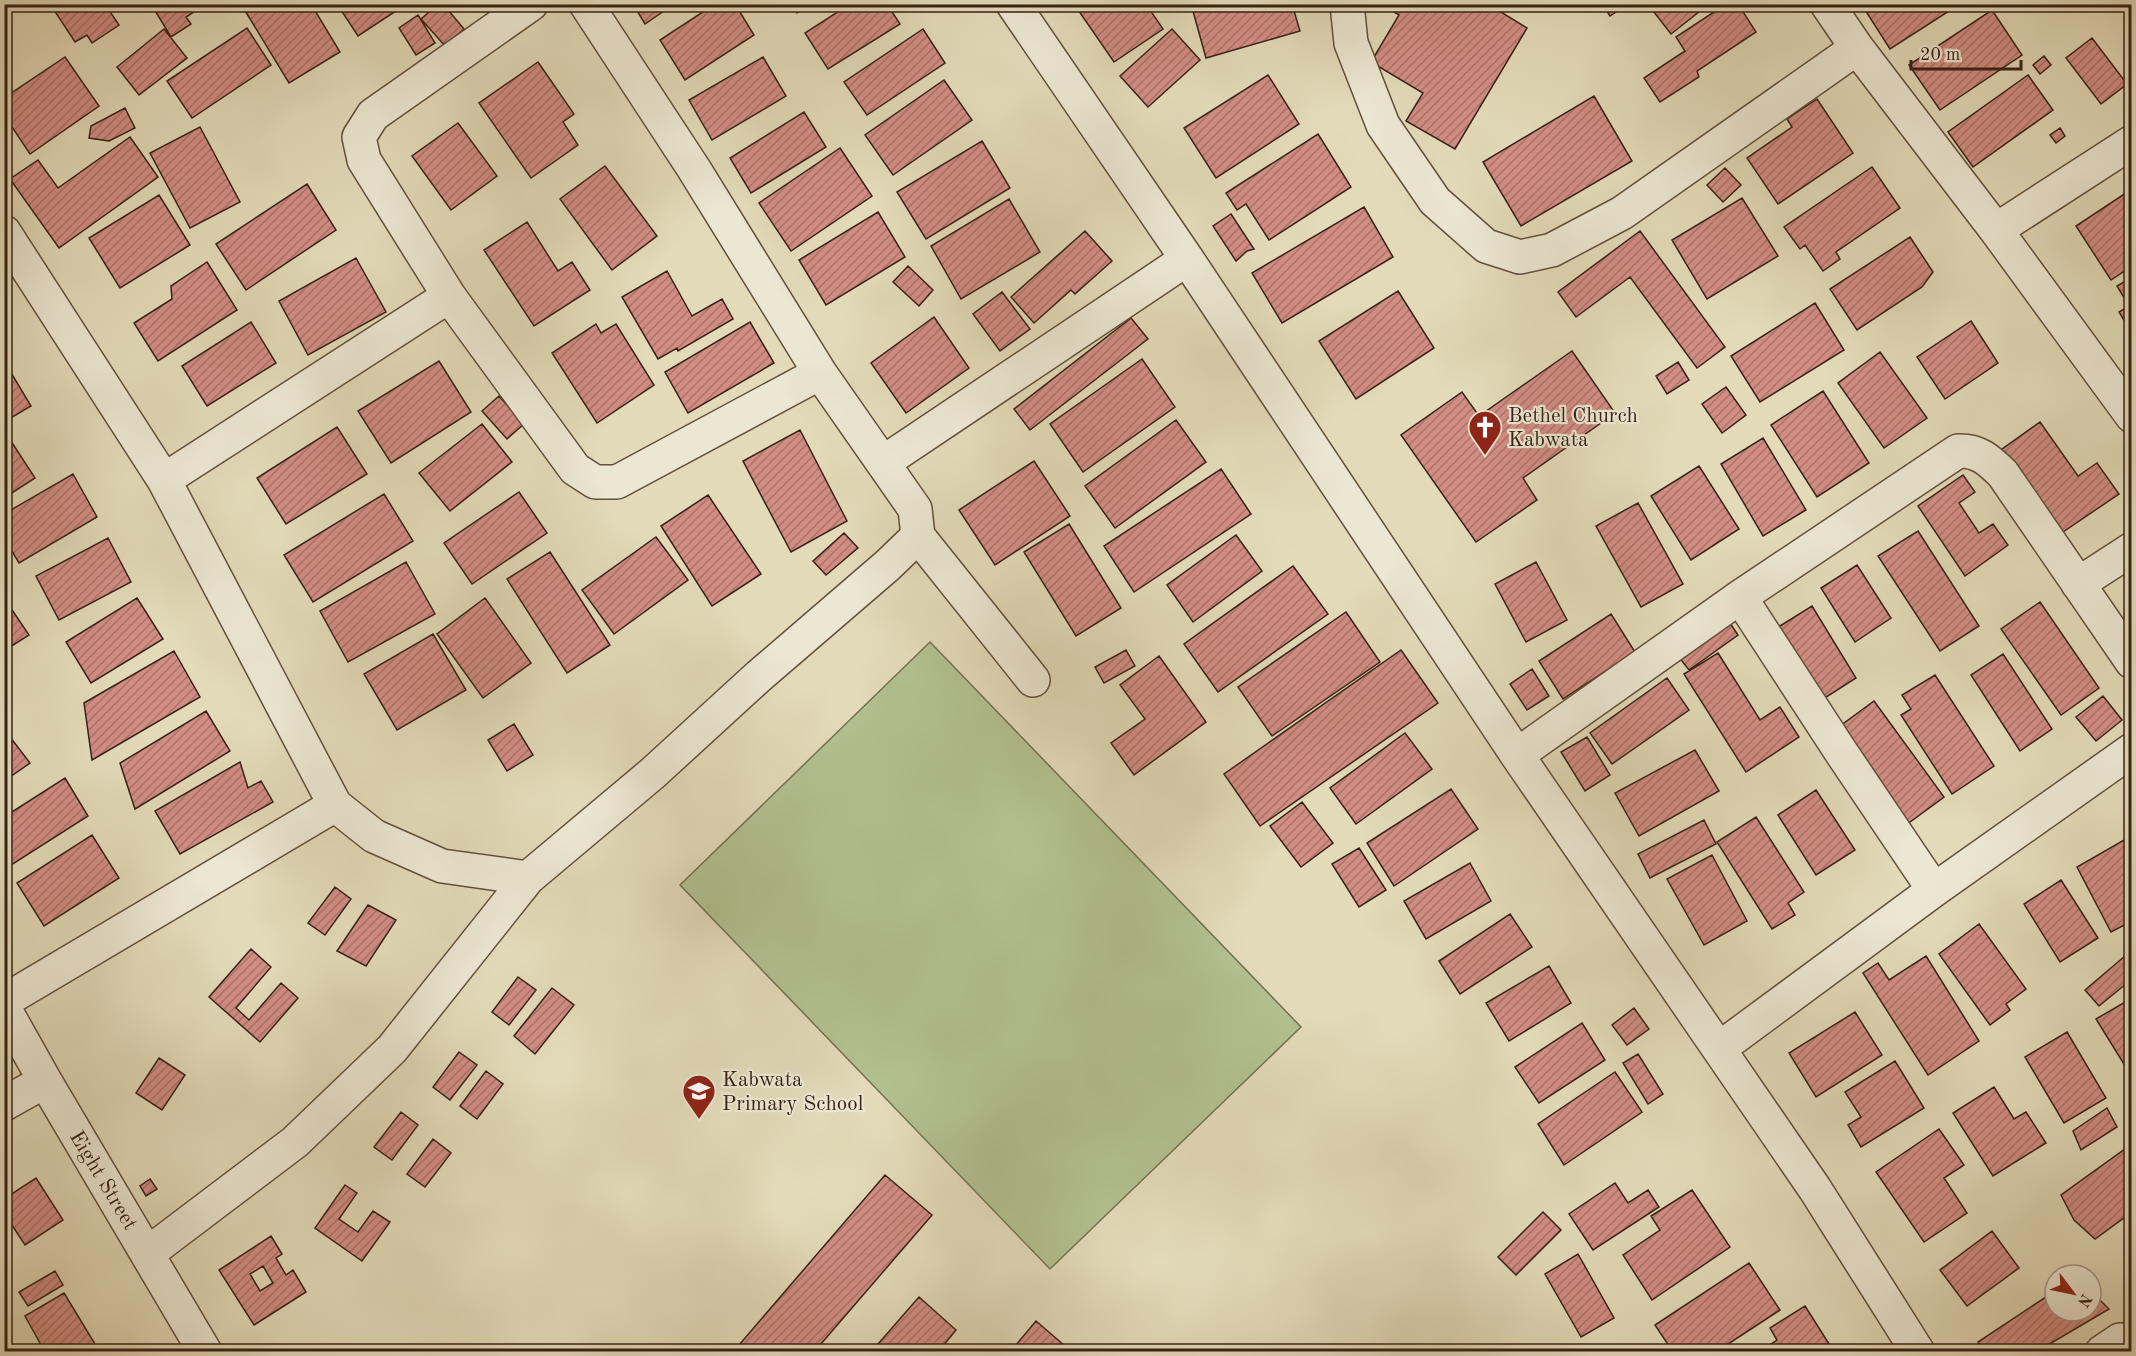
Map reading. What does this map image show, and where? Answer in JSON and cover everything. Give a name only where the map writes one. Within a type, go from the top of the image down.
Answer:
[{"type":"street","points":[[531,4],[373,115],[359,137],[364,160],[449,296],[575,469],[595,482],[617,482],[820,373]]},
{"type":"street","points":[[586,4],[694,168],[820,373],[915,509],[918,536],[1033,680]]},
{"type":"street","points":[[1013,4],[1187,259],[1517,755],[1815,1189],[1918,1352]]},
{"type":"street","points":[[1347,4],[1351,43],[1383,125],[1435,201],[1486,246],[1520,257],[1552,250],[1622,213],[1857,48]]},
{"type":"street","points":[[1827,4],[1857,48],[1996,230],[2132,416]]},
{"type":"street","points":[[1996,230],[2132,142]]},
{"type":"street","points":[[4,232],[164,480],[334,805],[374,836],[442,866],[528,878]]},
{"type":"street","points":[[884,462],[1187,259]]},
{"type":"street","points":[[164,480],[449,296]]},
{"type":"street","points":[[1517,755],[1740,597],[1958,451],[1971,450],[1986,458],[2003,474],[2132,662]]},
{"type":"street","points":[[147,1254],[295,1142],[392,1049],[528,878],[653,773],[918,536]]},
{"type":"street","points":[[2078,584],[2132,549]]},
{"type":"street","points":[[1740,597],[1840,752],[1934,890]]},
{"type":"street","points":[[1720,1048],[1934,890],[2132,750]]},
{"type":"street","points":[[4,1001],[334,805]]},
{"type":"street","name":"Eight Street","points":[[4,1008],[205,1352]]},
{"type":"street","points":[[4,1104],[45,1081]]},
{"type":"green space","points":[[930,642],[1301,1027],[1050,1269],[680,885]]},
{"type":"building","points":[[50,4],[105,4],[119,25],[92,43],[87,35],[75,42]]},
{"type":"building","points":[[151,4],[206,4],[186,17],[191,24],[171,37]]},
{"type":"building","points":[[241,4],[311,4],[340,52],[289,83]]},
{"type":"building","points":[[337,4],[405,4],[405,5],[358,36]]},
{"type":"building","points":[[438,4],[443,4],[464,29],[445,46],[421,19]]},
{"type":"building","points":[[633,4],[674,4],[645,24]]},
{"type":"building","points":[[715,4],[735,4],[754,35],[685,80],[660,40]]},
{"type":"building","points":[[791,4],[809,4],[797,13]]},
{"type":"building","points":[[850,4],[887,4],[900,24],[828,69],[805,33]]},
{"type":"building","points":[[1074,4],[1146,4],[1163,29],[1114,62]]},
{"type":"building","points":[[1191,4],[1292,4],[1300,31],[1206,58]]},
{"type":"building","points":[[1381,4],[1488,4],[1527,28],[1455,149],[1406,121],[1423,93],[1371,62],[1399,15]]},
{"type":"building","points":[[1602,4],[1628,4],[1610,16]]},
{"type":"building","points":[[1664,4],[1709,4],[1671,34],[1654,12]]},
{"type":"building","points":[[1726,4],[1738,4],[1756,32],[1697,71],[1699,77],[1660,102],[1644,78],[1685,51],[1676,37]]},
{"type":"building","points":[[1880,4],[1960,4],[1890,49],[1867,13]]},
{"type":"building","points":[[1992,10],[2022,55],[1940,110],[1909,65]]},
{"type":"building","points":[[418,15],[435,43],[416,55],[399,28]]},
{"type":"building","points":[[247,28],[271,65],[192,118],[167,81]]},
{"type":"building","points":[[164,29],[187,58],[139,95],[117,67]]},
{"type":"building","points":[[923,29],[945,63],[867,115],[844,82]]},
{"type":"building","points":[[1172,29],[1200,60],[1148,107],[1120,76]]},
{"type":"building","points":[[2092,38],[2127,84],[2101,104],[2066,58]]},
{"type":"building","points":[[2044,56],[2051,65],[2040,74],[2033,65]]},
{"type":"building","points":[[65,57],[99,106],[30,154],[4,115],[4,98]]},
{"type":"building","points":[[763,57],[786,96],[712,140],[689,100]]},
{"type":"building","points":[[538,62],[574,114],[563,122],[578,145],[531,178],[479,103]]},
{"type":"building","points":[[1268,75],[1299,124],[1216,178],[1184,128]]},
{"type":"building","points":[[2028,75],[2053,110],[1973,167],[1948,132]]},
{"type":"building","points":[[944,80],[972,120],[893,175],[865,135]]},
{"type":"building","points":[[1594,96],[1632,161],[1521,226],[1483,162]]},
{"type":"building","points":[[1817,99],[1853,153],[1778,204],[1747,158],[1792,127],[1787,119]]},
{"type":"building","points":[[125,108],[135,128],[109,141],[89,138],[91,126]]},
{"type":"building","points":[[804,112],[826,147],[751,193],[730,158]]},
{"type":"building","points":[[458,123],[497,176],[451,210],[412,156]]},
{"type":"building","points":[[200,127],[240,202],[190,228],[150,153]]},
{"type":"building","points":[[2060,128],[2065,136],[2056,143],[2050,135]]},
{"type":"building","points":[[1318,134],[1351,187],[1269,240],[1246,204],[1237,210],[1226,193]]},
{"type":"building","points":[[130,137],[158,177],[59,248],[10,179],[38,160],[58,188]]},
{"type":"building","points":[[982,141],[1010,188],[926,239],[897,192]]},
{"type":"building","points":[[840,148],[872,196],[791,251],[759,203]]},
{"type":"building","points":[[605,166],[657,236],[612,270],[560,199]]},
{"type":"building","points":[[1872,167],[1900,208],[1836,252],[1840,259],[1823,271],[1805,245],[1800,249],[1784,227]]},
{"type":"building","points":[[1725,168],[1741,185],[1723,202],[1707,185]]},
{"type":"building","points":[[307,184],[336,230],[246,290],[216,244]]},
{"type":"building","points":[[2132,189],[2132,266],[2111,280],[2076,226]]},
{"type":"building","points":[[159,195],[190,245],[120,288],[89,238]]},
{"type":"building","points":[[1742,198],[1778,256],[1707,299],[1672,240]]},
{"type":"building","points":[[1009,199],[1040,252],[961,299],[931,246]]},
{"type":"building","points":[[1364,207],[1393,257],[1282,323],[1252,273]]},
{"type":"building","points":[[878,212],[905,257],[826,305],[799,260]]},
{"type":"building","points":[[1231,214],[1254,249],[1247,251],[1236,261],[1213,226]]},
{"type":"building","points":[[527,222],[558,271],[572,262],[590,290],[534,326],[484,250]]},
{"type":"building","points":[[1085,231],[1112,261],[1075,294],[1071,290],[1034,323],[1011,297]]},
{"type":"building","points":[[1640,231],[1725,347],[1697,368],[1630,277],[1576,317],[1558,292]]},
{"type":"building","points":[[1910,237],[1933,272],[1922,287],[1857,330],[1830,289]]},
{"type":"building","points":[[356,258],[386,312],[308,355],[279,301]]},
{"type":"building","points":[[207,262],[237,310],[158,361],[134,323],[172,299],[171,286]]},
{"type":"building","points":[[908,266],[933,290],[919,306],[893,282]]},
{"type":"building","points":[[667,271],[692,316],[722,299],[733,319],[678,351],[677,348],[658,359],[622,297]]},
{"type":"building","points":[[2132,277],[2131,332],[2119,312],[2129,306],[2117,286]]},
{"type":"building","points":[[1398,291],[1434,348],[1356,399],[1319,341]]},
{"type":"building","points":[[1002,292],[1030,329],[1000,351],[973,314]]},
{"type":"building","points":[[1815,303],[1844,350],[1760,402],[1731,356]]},
{"type":"building","points":[[934,317],[969,368],[906,413],[871,363]]},
{"type":"building","points":[[1131,318],[1148,339],[1030,430],[1014,409]]},
{"type":"building","points":[[1971,321],[1998,363],[1945,399],[1917,357]]},
{"type":"building","points":[[251,322],[276,363],[207,406],[182,366]]},
{"type":"building","points":[[750,322],[774,363],[688,413],[665,372]]},
{"type":"building","points":[[596,324],[601,333],[616,324],[654,385],[597,423],[552,353]]},
{"type":"building","name":"Bethel Church Kabwata","points":[[1572,351],[1615,413],[1523,478],[1537,500],[1476,542],[1401,435],[1462,392],[1479,416]]},
{"type":"building","points":[[1880,352],[1927,418],[1884,448],[1838,383]]},
{"type":"building","points":[[1142,359],[1175,407],[1083,472],[1050,424]]},
{"type":"building","points":[[4,361],[31,406],[4,422]]},
{"type":"building","points":[[439,361],[471,412],[391,463],[358,411]]},
{"type":"building","points":[[1678,362],[1689,380],[1667,394],[1656,376]]},
{"type":"building","points":[[1726,387],[1746,415],[1722,433],[1702,404]]},
{"type":"building","points":[[1823,391],[1869,463],[1817,497],[1771,425]]},
{"type":"building","points":[[499,396],[524,424],[507,439],[482,411]]},
{"type":"building","points":[[1176,420],[1206,462],[1115,528],[1085,486]]},
{"type":"building","points":[[2040,422],[2078,476],[2097,463],[2119,494],[2057,536],[1998,452]]},
{"type":"building","points":[[482,424],[512,462],[450,511],[419,473]]},
{"type":"building","points":[[337,427],[367,474],[286,524],[257,478]]},
{"type":"building","points":[[800,430],[847,521],[791,552],[743,461]]},
{"type":"building","points":[[9,438],[35,478],[4,498],[4,441]]},
{"type":"building","points":[[1763,438],[1806,510],[1763,536],[1721,464]]},
{"type":"building","points":[[1034,461],[1070,516],[995,565],[959,510]]},
{"type":"building","points":[[1699,466],[1739,529],[1691,560],[1651,496]]},
{"type":"building","points":[[1221,469],[1251,514],[1134,592],[1104,546]]},
{"type":"building","points":[[73,474],[97,517],[19,563],[4,538],[4,514]]},
{"type":"building","points":[[1963,475],[1975,492],[1959,503],[1979,533],[1993,524],[2008,545],[1965,576],[1918,506]]},
{"type":"building","points":[[519,492],[547,533],[472,584],[444,543]]},
{"type":"building","points":[[384,494],[413,541],[313,602],[284,555]]},
{"type":"building","points":[[708,495],[761,574],[712,606],[661,526]]},
{"type":"building","points":[[1638,503],[1683,584],[1641,607],[1596,526]]},
{"type":"building","points":[[1069,524],[1121,608],[1076,636],[1024,552]]},
{"type":"building","points":[[1918,531],[1979,626],[1940,651],[1878,556]]},
{"type":"building","points":[[844,533],[858,548],[826,575],[813,561]]},
{"type":"building","points":[[1236,535],[1262,571],[1193,622],[1167,585]]},
{"type":"building","points":[[656,537],[688,580],[614,634],[582,590]]},
{"type":"building","points":[[108,538],[131,582],[59,620],[36,576]]},
{"type":"building","points":[[550,552],[610,645],[567,673],[507,579]]},
{"type":"building","points":[[406,562],[435,614],[348,662],[320,611]]},
{"type":"building","points":[[1536,562],[1567,620],[1526,642],[1495,584]]},
{"type":"building","points":[[1857,565],[1891,618],[1855,642],[1821,588]]},
{"type":"building","points":[[1293,566],[1328,614],[1218,692],[1184,644]]},
{"type":"building","points":[[4,598],[29,635],[7,649],[4,645]]},
{"type":"building","points":[[137,598],[163,639],[91,683],[66,642]]},
{"type":"building","points":[[485,598],[531,663],[483,698],[437,634]]},
{"type":"building","points":[[2040,602],[2099,688],[2061,715],[2001,629]]},
{"type":"building","points":[[1812,606],[1856,678],[1817,703],[1772,631]]},
{"type":"building","points":[[1346,612],[1380,662],[1272,736],[1238,687]]},
{"type":"building","points":[[1611,614],[1635,652],[1563,699],[1539,661]]},
{"type":"building","points":[[1728,620],[1738,635],[1689,670],[1678,656]]},
{"type":"building","points":[[433,634],[466,690],[397,730],[364,674]]},
{"type":"building","points":[[1126,650],[1135,666],[1104,683],[1095,667]]},
{"type":"building","points":[[1401,650],[1438,703],[1260,826],[1224,774]]},
{"type":"building","points":[[174,651],[200,697],[92,760],[84,703]]},
{"type":"building","points":[[1718,653],[1760,720],[1780,707],[1799,737],[1746,772],[1684,674]]},
{"type":"building","points":[[2003,654],[2052,729],[2020,751],[1971,675]]},
{"type":"building","points":[[1159,656],[1206,722],[1134,775],[1111,743],[1145,719],[1120,685]]},
{"type":"building","points":[[1532,669],[1549,696],[1527,710],[1510,684]]},
{"type":"building","points":[[1935,675],[1994,766],[1952,794],[1901,715],[1911,709],[1902,695]]},
{"type":"building","points":[[1667,678],[1689,710],[1612,764],[1590,733]]},
{"type":"building","points":[[2103,696],[2122,720],[2096,741],[2076,717]]},
{"type":"building","points":[[1874,701],[1944,797],[1906,825],[1836,729]]},
{"type":"building","points":[[206,711],[230,751],[135,809],[120,763]]},
{"type":"building","points":[[514,724],[533,755],[507,771],[488,740]]},
{"type":"building","points":[[4,729],[30,763],[4,781]]},
{"type":"building","points":[[1405,733],[1432,769],[1356,824],[1330,788]]},
{"type":"building","points":[[1587,737],[1610,775],[1585,791],[1561,752]]},
{"type":"building","points":[[1695,750],[1719,791],[1639,836],[1615,793]]},
{"type":"building","points":[[240,762],[248,788],[261,781],[273,802],[180,854],[155,811]]},
{"type":"building","points":[[65,778],[88,816],[8,867],[4,861],[4,817]]},
{"type":"building","points":[[1451,789],[1478,829],[1394,886],[1367,843]]},
{"type":"building","points":[[1816,790],[1855,850],[1816,875],[1778,815]]},
{"type":"building","points":[[1302,802],[1333,843],[1301,867],[1270,826]]},
{"type":"building","points":[[1756,817],[1804,892],[1788,903],[1795,915],[1772,929],[1717,842]]},
{"type":"building","points":[[1704,820],[1716,844],[1650,878],[1638,854]]},
{"type":"building","points":[[92,835],[119,878],[44,926],[17,883]]},
{"type":"building","points":[[2124,840],[2132,854],[2132,921],[2111,932],[2077,867]]},
{"type":"building","points":[[1359,848],[1386,890],[1359,907],[1332,864]]},
{"type":"building","points":[[1712,855],[1747,921],[1704,945],[1667,879]]},
{"type":"building","points":[[1470,863],[1491,901],[1426,939],[1404,901]]},
{"type":"building","points":[[2061,880],[2098,938],[2060,962],[2024,904]]},
{"type":"building","points":[[335,887],[351,899],[325,935],[308,923]]},
{"type":"building","points":[[368,905],[396,920],[366,966],[337,951]]},
{"type":"building","points":[[1510,914],[1532,947],[1460,994],[1439,961]]},
{"type":"building","points":[[1979,924],[2026,989],[2006,1004],[2010,1010],[1990,1025],[1939,954]]},
{"type":"building","points":[[251,949],[271,967],[236,1008],[249,1020],[281,983],[298,998],[260,1042],[209,997]]},
{"type":"building","points":[[2132,950],[2132,979],[2099,1006],[2085,990]]},
{"type":"building","points":[[1926,956],[1979,1041],[1928,1075],[1863,973],[1878,963],[1889,980]]},
{"type":"building","points":[[1549,966],[1571,1003],[1509,1041],[1486,1003]]},
{"type":"building","points":[[518,977],[536,990],[509,1025],[492,1012]]},
{"type":"building","points":[[552,988],[574,1005],[535,1054],[514,1036]]},
{"type":"building","points":[[2132,998],[2132,1077],[2096,1019]]},
{"type":"building","points":[[1634,1008],[1649,1029],[1627,1045],[1612,1025]]},
{"type":"building","points":[[1855,1012],[1882,1055],[1816,1097],[1789,1053]]},
{"type":"building","points":[[1582,1023],[1605,1060],[1539,1103],[1515,1067]]},
{"type":"building","points":[[2067,1032],[2106,1098],[2064,1123],[2025,1057]]},
{"type":"building","points":[[459,1052],[477,1065],[450,1100],[433,1087]]},
{"type":"building","points":[[1638,1054],[1663,1094],[1648,1104],[1623,1063]]},
{"type":"building","points":[[159,1058],[185,1075],[162,1110],[136,1093]]},
{"type":"building","points":[[1895,1061],[1924,1108],[1861,1147],[1848,1125],[1861,1117],[1845,1092]]},
{"type":"building","points":[[486,1071],[503,1084],[477,1119],[460,1106]]},
{"type":"building","points":[[1615,1072],[1642,1112],[1564,1165],[1538,1124]]},
{"type":"building","points":[[1994,1087],[2014,1119],[2026,1112],[2046,1143],[1993,1176],[1953,1113]]},
{"type":"building","points":[[2107,1108],[2117,1127],[2081,1150],[2073,1131]]},
{"type":"building","points":[[401,1112],[418,1125],[392,1160],[374,1147]]},
{"type":"building","points":[[1939,1129],[1964,1165],[1944,1178],[1967,1213],[1924,1242],[1876,1172]]},
{"type":"building","points":[[433,1139],[451,1153],[425,1187],[407,1174]]},
{"type":"building","points":[[2125,1149],[2132,1167],[2132,1212],[2095,1239],[2074,1220],[2061,1195]]},
{"type":"building","points":[[885,1175],[932,1215],[814,1352],[733,1352]]},
{"type":"building","points":[[36,1178],[63,1220],[25,1245],[4,1213],[4,1199]]},
{"type":"building","points":[[150,1179],[157,1189],[146,1196],[140,1186]]},
{"type":"building","points":[[1615,1183],[1628,1203],[1648,1190],[1659,1207],[1593,1250],[1569,1214]]},
{"type":"building","points":[[345,1185],[357,1193],[339,1219],[358,1232],[373,1211],[390,1222],[362,1261],[315,1228]]},
{"type":"building","points":[[1692,1190],[1730,1247],[1652,1300],[1623,1255],[1660,1230],[1651,1216]]},
{"type":"building","points":[[1543,1212],[1561,1230],[1516,1275],[1498,1257]]},
{"type":"building","points":[[1992,1231],[2019,1268],[1967,1306],[1940,1270]]},
{"type":"building","points":[[271,1236],[282,1254],[276,1258],[286,1275],[293,1270],[306,1292],[254,1325],[219,1270]],"holes":[[[263,1266],[273,1283],[260,1291],[250,1274]]]},
{"type":"building","points":[[1578,1254],[1614,1318],[1581,1337],[1545,1274]]},
{"type":"building","points":[[1749,1263],[1780,1310],[1716,1352],[1673,1352],[1655,1325]]},
{"type":"building","points":[[55,1271],[63,1285],[28,1306],[19,1292]]},
{"type":"building","points":[[64,1293],[95,1344],[82,1352],[45,1352],[25,1316]]},
{"type":"building","points":[[919,1297],[956,1330],[938,1352],[871,1352]]},
{"type":"building","points":[[2043,1299],[2043,1323],[2085,1323],[2036,1352],[1984,1352],[1978,1342]]},
{"type":"building","points":[[2103,1303],[2109,1309],[2103,1313]]},
{"type":"building","points":[[1805,1306],[1831,1347],[1823,1352],[1759,1352],[1777,1340],[1770,1328]]},
{"type":"building","points":[[1036,1321],[1072,1352],[1010,1352]]},
{"type":"building","points":[[4,1332],[16,1352],[4,1352]]},
{"type":"place","name":"Bethel Church Kabwata","points":[[1485,456]]},
{"type":"place","name":"Kabwata Primary School","points":[[699,1120]]}]
